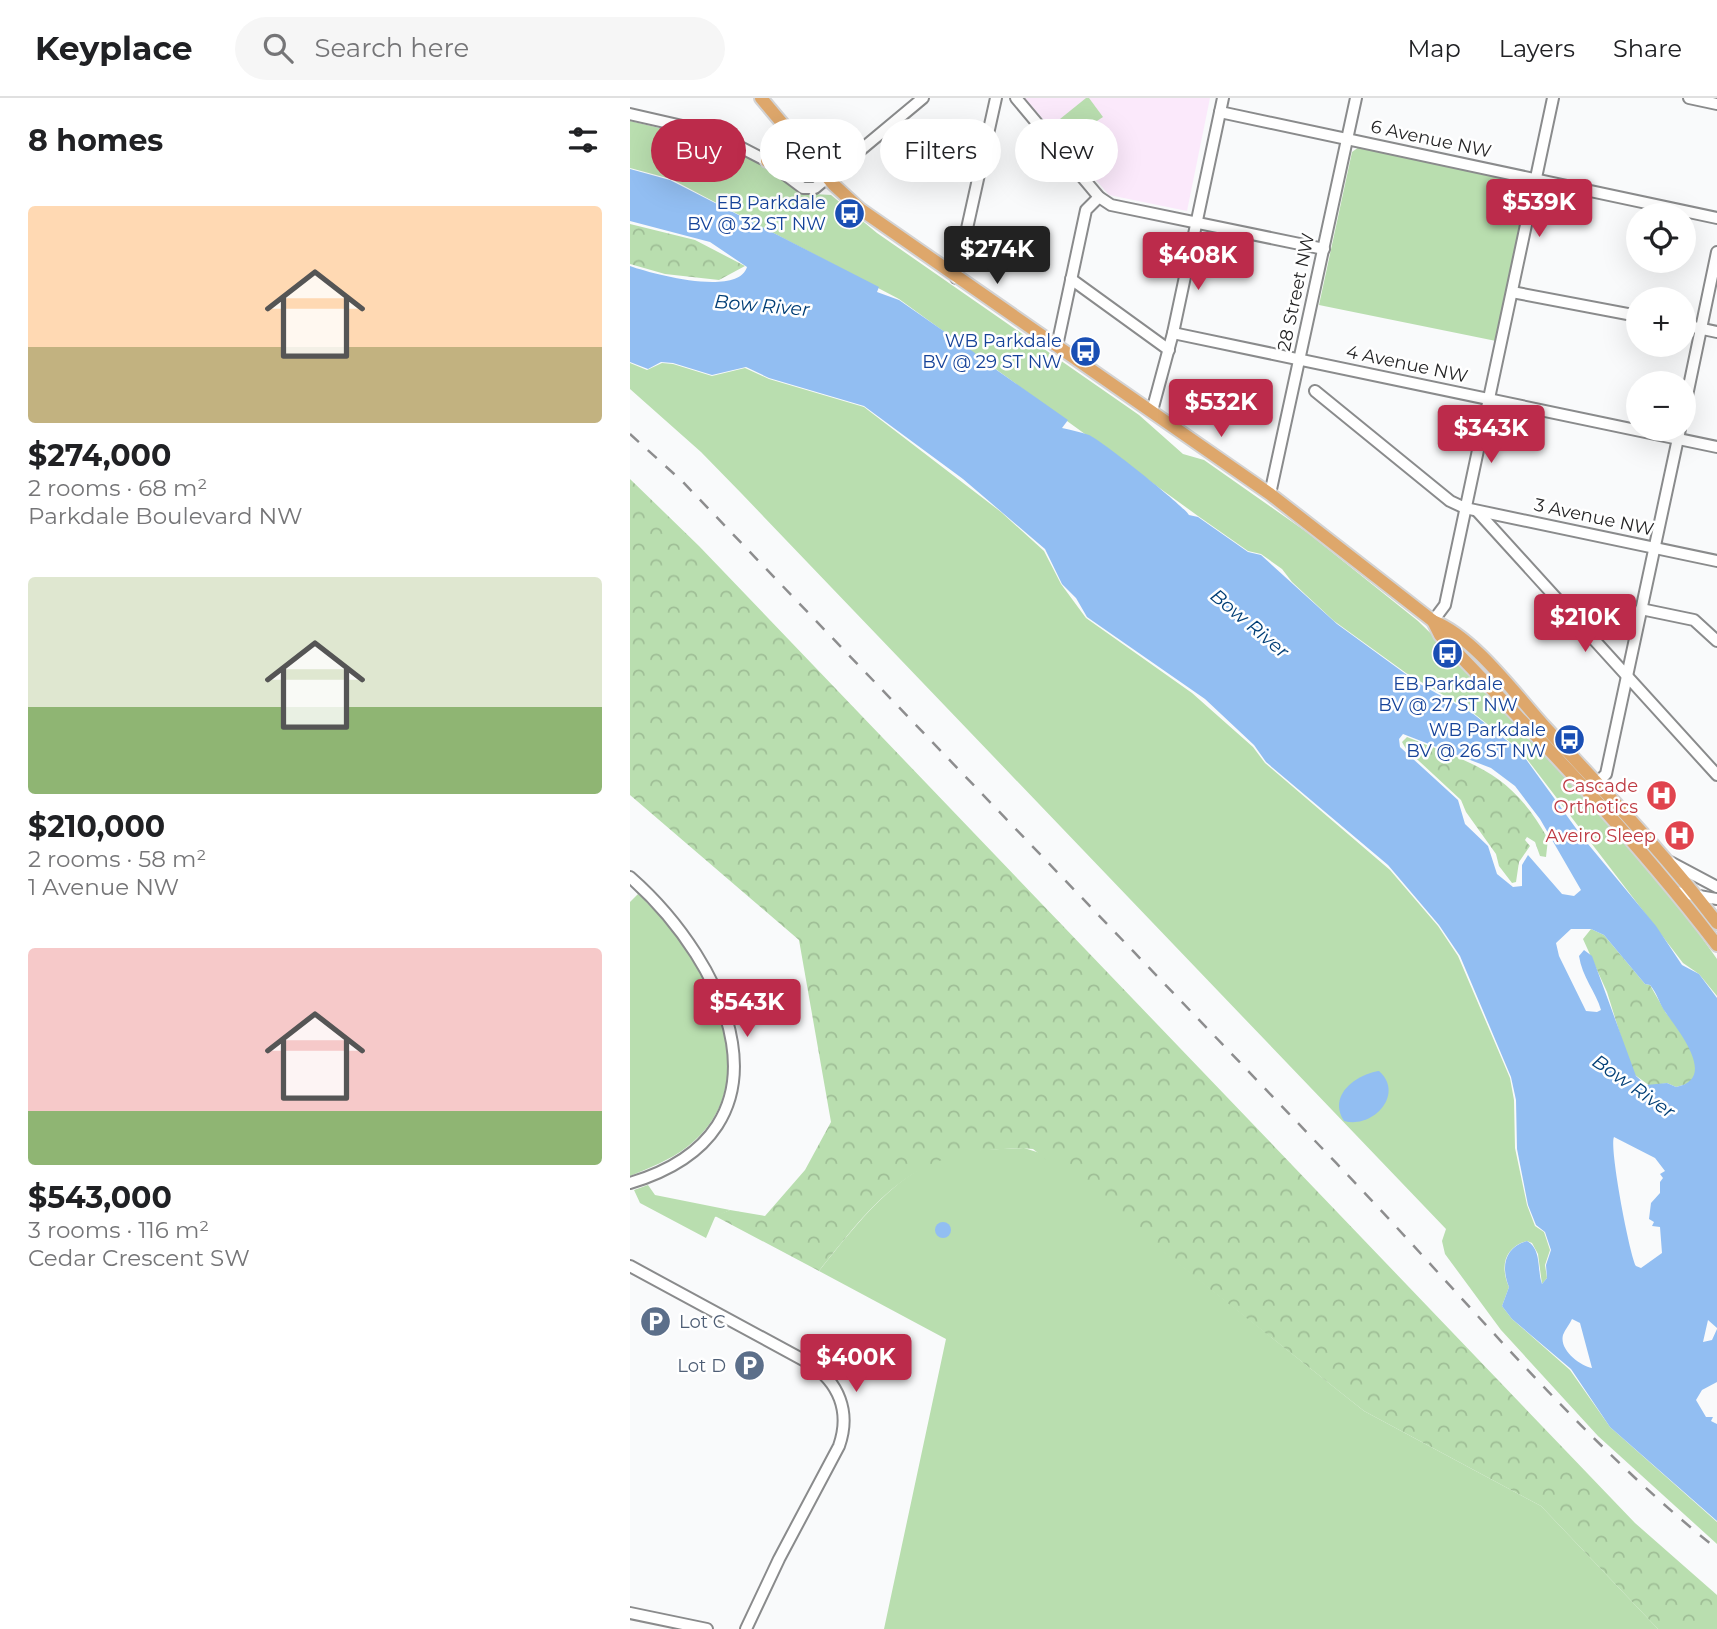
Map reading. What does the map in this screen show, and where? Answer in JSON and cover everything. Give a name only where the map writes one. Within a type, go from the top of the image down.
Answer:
[{"type":"main road","points":[[761,98],[779,119]]},
{"type":"main road","points":[[832,182],[860,209],[1270,494],[1433,621],[1446,626],[1472,649],[1667,859],[1717,923]]},
{"type":"main road","points":[[1433,621],[1440,635],[1600,803],[1717,945]]},
{"type":"main road","points":[[1704,928],[1717,932]]},
{"type":"street","points":[[866,145],[923,98]]},
{"type":"street","points":[[956,278],[996,98]]},
{"type":"street","points":[[1016,98],[1099,197],[1111,205],[1324,249]]},
{"type":"street","points":[[1152,411],[1173,333],[1223,98]]},
{"type":"street","name":"28 Street NW","points":[[1270,494],[1356,98]]},
{"type":"street","points":[[1433,621],[1445,605],[1553,98]]},
{"type":"street","points":[[1689,98],[1717,104]]},
{"type":"street","name":"6 Avenue NW","points":[[1220,112],[1717,218]]},
{"type":"street","points":[[630,114],[713,133],[760,157]]},
{"type":"street","points":[[795,182],[803,188],[815,188],[822,182]]},
{"type":"street","points":[[1057,346],[1087,206],[1099,197]]},
{"type":"street","points":[[1692,371],[1717,252]]},
{"type":"street","points":[[1071,279],[1169,350]]},
{"type":"street","points":[[1513,290],[1626,314]]},
{"type":"street","points":[[1696,328],[1717,332]]},
{"type":"street","name":"4 Avenue NW","points":[[1173,333],[1489,399],[1626,424]]},
{"type":"street","name":"3 Avenue NW","points":[[1315,391],[1450,501],[1465,508],[1717,561]]},
{"type":"street","name":"4 Avenue NW","points":[[1696,440],[1717,447]]},
{"type":"street","points":[[1597,783],[1606,774],[1677,441]]},
{"type":"street","points":[[1477,511],[1717,775]]},
{"type":"street","points":[[1641,609],[1694,620],[1717,641]]},
{"type":"street","points":[[1667,859],[1717,887]]},
{"type":"street","points":[[630,877],[675,921],[708,971],[731,1037],[735,1072],[730,1096],[720,1120],[700,1146],[670,1166],[630,1183]]},
{"type":"street","points":[[1676,892],[1717,899]]},
{"type":"street","points":[[630,1266],[809,1363],[833,1383],[842,1403],[844,1427],[839,1446],[779,1559],[746,1629]]},
{"type":"street","points":[[630,1613],[707,1629]]},
{"type":"shaded area","points":[[1025,98],[1210,98],[1187,211],[1109,195],[1098,182],[1118,182],[1118,119],[1043,119]]},
{"type":"green space","points":[[1086,98],[1089,98],[1103,117],[1100,119],[1060,119]]},
{"type":"green space","points":[[630,121],[651,126],[651,174],[630,168]]},
{"type":"green space","points":[[1359,147],[1525,183],[1529,189],[1496,341],[1319,305],[1352,152]]},
{"type":"green space","points":[[746,157],[760,164],[760,182],[786,182],[798,193],[831,195],[877,233],[1139,415],[1183,454],[1204,460],[1308,533],[1418,621],[1452,654],[1665,886],[1717,959],[1717,996],[1699,974],[1683,963],[1520,750],[1472,712],[1406,673],[1334,621],[1292,582],[1282,569],[1261,554],[1248,551],[1198,516],[899,299],[677,182],[746,182]]},
{"type":"green space","points":[[630,224],[695,240],[745,266],[719,280],[665,274],[630,264]]},
{"type":"green space","points":[[630,363],[647,370],[662,363],[673,364],[712,376],[745,368],[769,379],[864,407],[1001,512],[1044,551],[1061,584],[1086,618],[1192,693],[1253,747],[1265,763],[1390,870],[1438,926],[1458,956],[1510,1078],[1514,1100],[1515,1148],[1527,1205],[1535,1226],[1544,1232],[1550,1250],[1545,1265],[1547,1278],[1542,1284],[1538,1254],[1532,1243],[1527,1241],[1513,1248],[1506,1259],[1505,1272],[1509,1287],[1502,1306],[1512,1319],[1570,1370],[1610,1427],[1717,1522],[1717,1544],[1598,1436],[1501,1330],[1445,1254],[1442,1241],[1446,1229],[742,494],[701,452],[630,389]]},
{"type":"green space","points":[[630,479],[699,546],[1635,1523],[1717,1595],[1717,1629],[1658,1629],[1541,1506],[1364,1411],[1033,1149],[989,1150],[960,1155],[934,1163],[911,1175],[872,1208],[819,1271],[715,1216],[730,1210],[765,1216],[805,1170],[831,1122],[799,940],[630,795]]},
{"type":"green space","points":[[1407,737],[1471,764],[1505,784],[1534,816],[1548,839],[1546,857],[1540,856],[1535,842],[1527,837],[1525,840],[1530,846],[1519,862],[1516,882],[1512,883],[1499,866],[1496,854],[1466,812],[1461,800],[1406,749],[1402,742]]},
{"type":"green space","points":[[638,894],[662,918],[704,981],[719,1016],[727,1052],[726,1087],[713,1119],[680,1152],[630,1176],[630,902]]},
{"type":"green space","points":[[1591,929],[1604,935],[1645,984],[1650,985],[1666,1013],[1699,1052],[1703,1072],[1691,1083],[1676,1087],[1667,1083],[1650,1086],[1635,1075],[1607,992],[1583,939]]},
{"type":"green space","points":[[1024,1148],[1040,1153],[1364,1411],[1541,1506],[1658,1629],[884,1629],[946,1339],[819,1271],[864,1217],[898,1184],[917,1171],[960,1153]]},
{"type":"green space","points":[[648,1185],[655,1195],[730,1210],[715,1217],[706,1238],[640,1203],[634,1190]]},
{"type":"water","name":"Bow River","points":[[630,169],[651,175],[651,182],[674,182],[879,287],[877,292],[899,300],[975,353],[977,360],[988,364],[1068,420],[1062,428],[1086,434],[1097,440],[1159,487],[1189,515],[1198,517],[1248,552],[1261,555],[1337,624],[1418,683],[1472,713],[1520,751],[1583,838],[1656,926],[1682,965],[1699,974],[1717,998],[1717,1328],[1708,1320],[1703,1342],[1712,1340],[1717,1329],[1717,1382],[1702,1390],[1696,1400],[1706,1417],[1713,1417],[1711,1421],[1717,1424],[1717,1521],[1610,1427],[1571,1369],[1512,1319],[1502,1306],[1509,1287],[1505,1272],[1506,1259],[1513,1248],[1527,1241],[1532,1245],[1537,1255],[1542,1284],[1547,1278],[1546,1265],[1551,1250],[1545,1232],[1536,1225],[1528,1205],[1517,1149],[1516,1100],[1511,1077],[1460,956],[1439,925],[1388,865],[1266,762],[1254,745],[1205,699],[1087,617],[1076,598],[1062,584],[1045,549],[963,479],[864,406],[769,378],[746,367],[712,375],[673,363],[661,362],[648,369],[630,362],[630,266],[693,281],[728,281],[740,276],[747,267],[710,242],[630,221]],"holes":[[[1403,734],[1491,768],[1515,786],[1540,819],[1581,890],[1574,896],[1562,894],[1528,855],[1522,865],[1522,886],[1513,887],[1497,874],[1488,846],[1465,824],[1458,800],[1400,747],[1399,739]],[[1571,929],[1591,929],[1604,935],[1645,984],[1653,988],[1692,1055],[1694,1075],[1688,1082],[1676,1087],[1667,1083],[1646,1085],[1636,1076],[1592,956],[1584,950],[1579,956],[1583,971],[1601,1010],[1586,1011],[1559,956],[1556,943]],[[1614,1137],[1655,1158],[1665,1171],[1660,1174],[1663,1178],[1660,1182],[1660,1193],[1651,1203],[1649,1219],[1654,1222],[1652,1226],[1660,1227],[1662,1253],[1641,1268],[1636,1266],[1629,1241],[1617,1178]],[[1572,1319],[1580,1323],[1592,1368],[1576,1361],[1564,1346],[1563,1335]]]},
{"type":"water","points":[[1379,1071],[1389,1090],[1382,1108],[1365,1120],[1344,1121],[1339,1103],[1347,1087],[1362,1076]]},
{"type":"water","points":[[943,1222],[949,1224],[949,1236],[943,1238],[937,1236],[935,1230],[937,1224]]},
{"type":"railway","points":[[630,434],[683,482],[1176,995],[1386,1215],[1569,1413],[1617,1461],[1717,1549]]},
{"type":"place","name":"EB Parkdale BV @ 32 ST NW","points":[[849,213]]},
{"type":"place","name":"WB Parkdale BV @ 29 ST NW","points":[[1085,351]]},
{"type":"place","name":"EB Parkdale BV @ 27 ST NW","points":[[1448,653]]},
{"type":"place","name":"WB Parkdale BV @ 26 ST NW","points":[[1569,740]]},
{"type":"place","name":"Cascade Orthotics","points":[[1661,796]]},
{"type":"place","name":"Aveiro Sleep","points":[[1679,836]]},
{"type":"place","name":"Lot C","points":[[656,1322]]},
{"type":"place","name":"Lot D","points":[[749,1366]]}]
